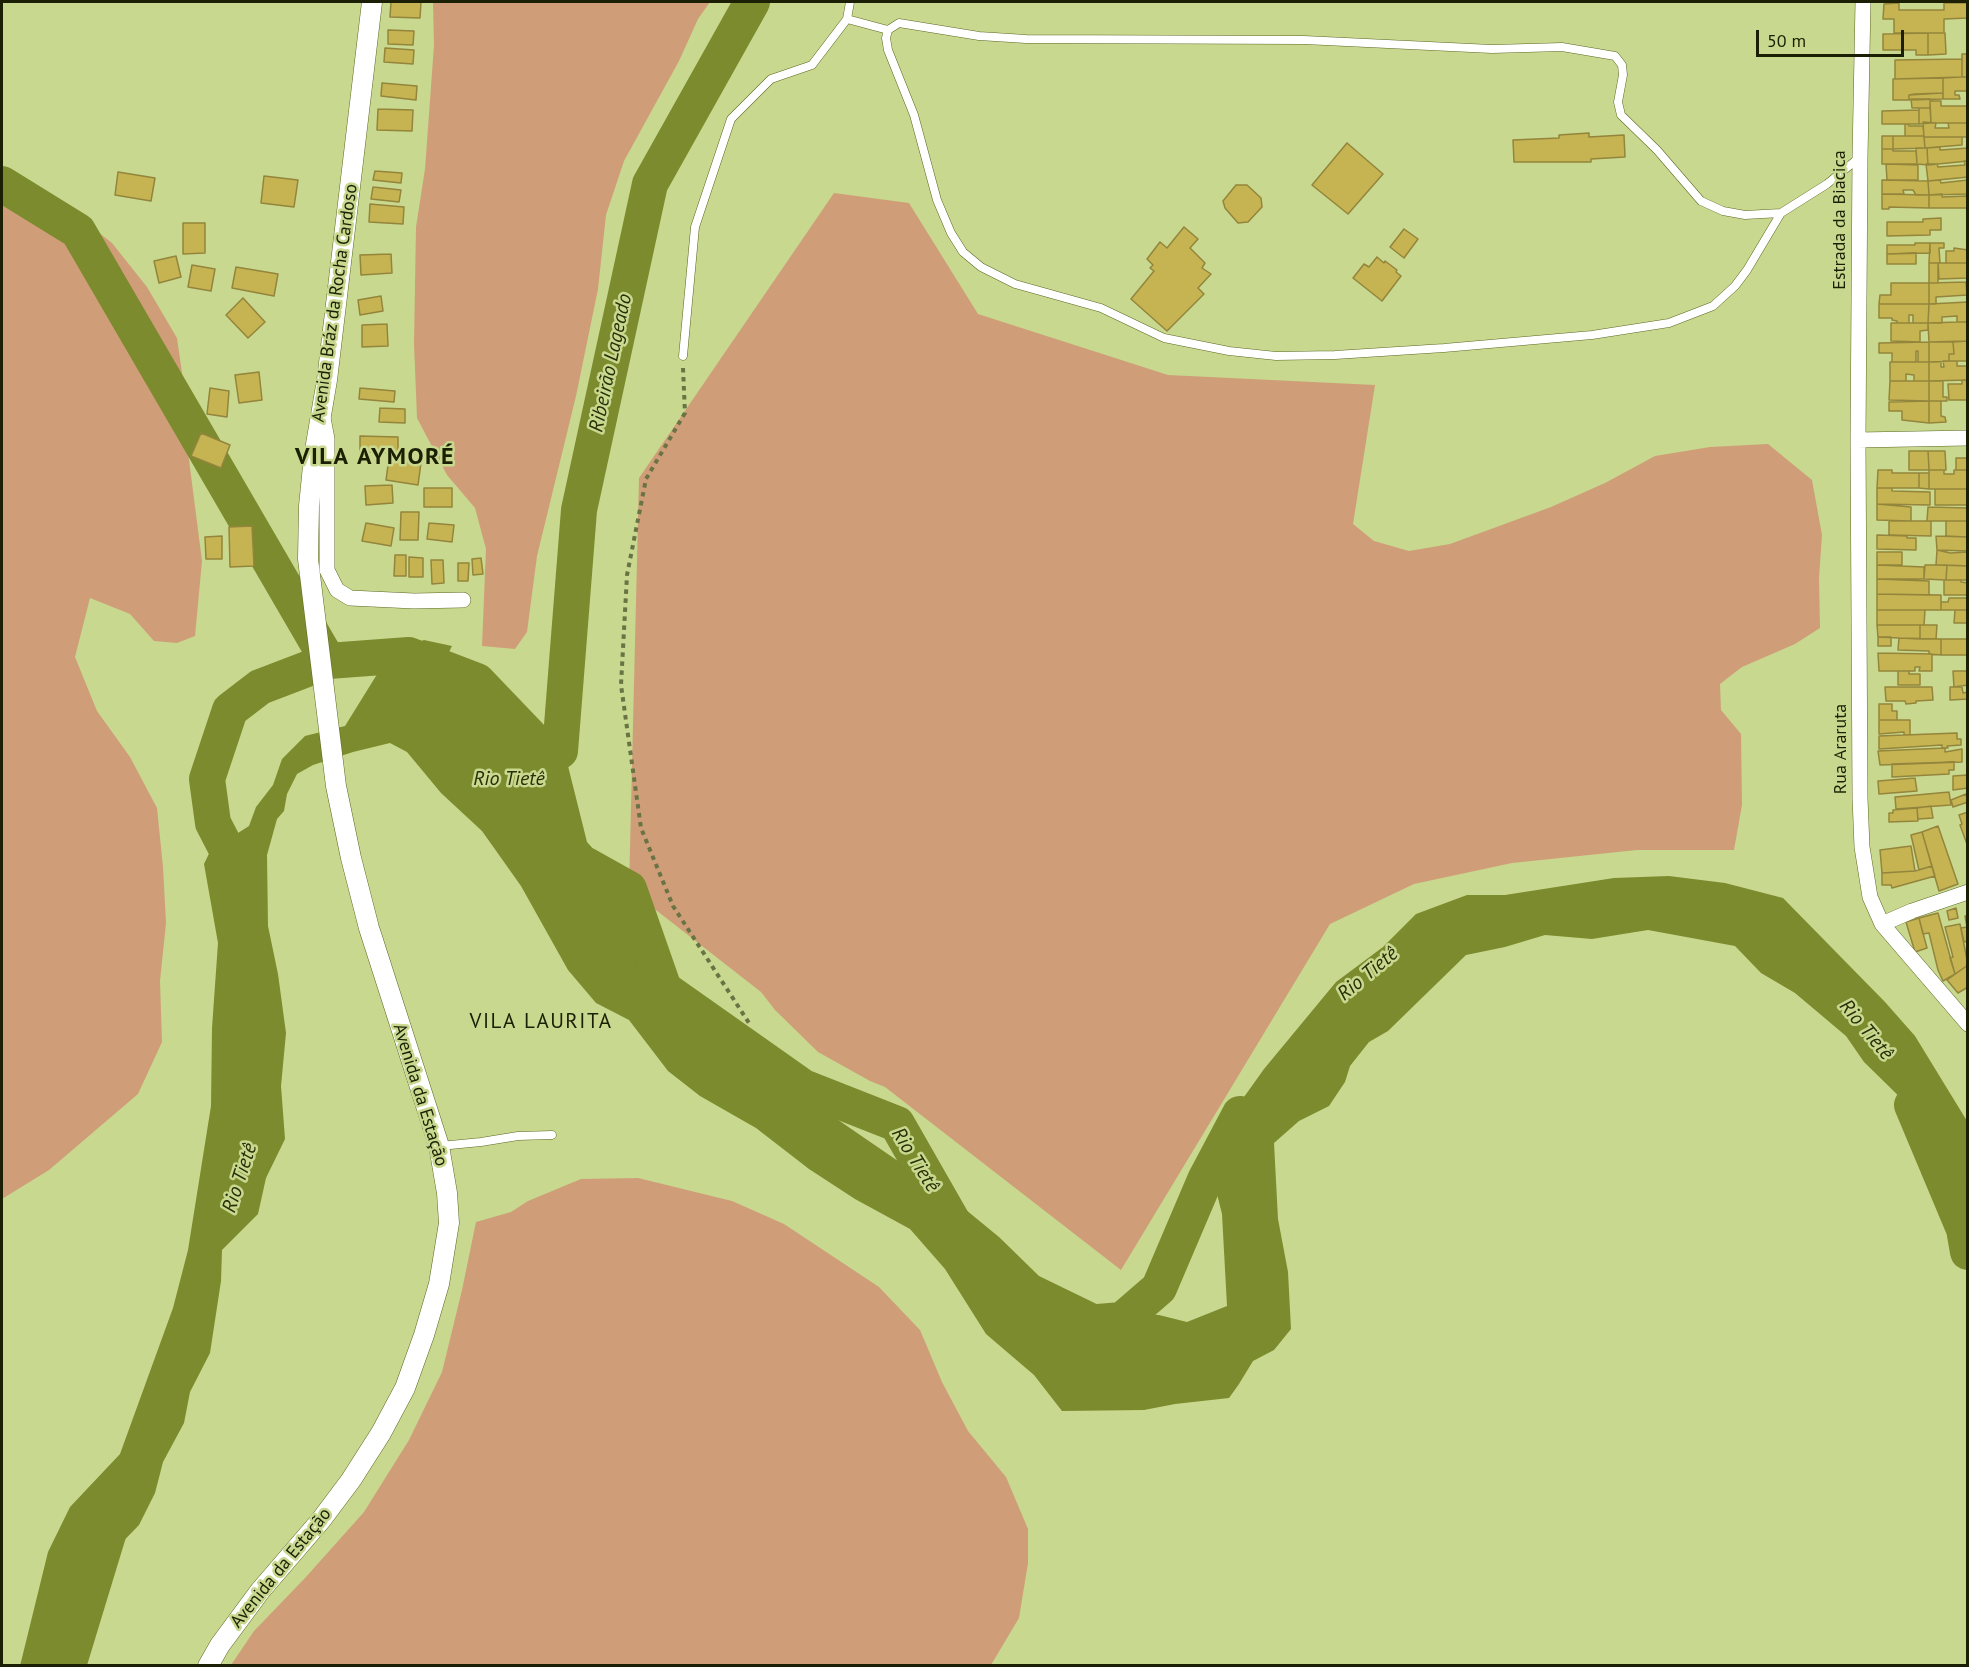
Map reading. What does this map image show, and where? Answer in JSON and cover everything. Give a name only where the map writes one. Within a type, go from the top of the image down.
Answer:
[{"type":"street","name":"Avenida Bráz da Rocha Cardoso","points":[[336,786],[312,605],[308,559],[309,506],[352,180],[372,2]]},
{"type":"street","name":"Estrada da Biacica","points":[[1858,440],[1863,2]]},
{"type":"street","points":[[322,412],[327,440],[327,570],[337,590],[350,598],[414,601],[463,600]]},
{"type":"street","points":[[1858,440],[1968,438]]},
{"type":"street","name":"Rua Araruta","points":[[1858,440],[1860,798],[1862,847],[1870,897],[1882,924],[1968,1024]]},
{"type":"street","name":"Avenida da Estação","points":[[208,1665],[260,1591],[321,1520],[351,1480],[381,1433],[405,1388],[424,1335],[439,1284],[449,1223],[447,1193],[439,1146],[369,928],[336,786]]},
{"type":"street","points":[[1882,924],[1968,892]]},
{"type":"lane","points":[[683,356],[695,227],[731,119],[771,79],[812,65],[847,19],[850,2]]},
{"type":"lane","points":[[847,19],[888,30]]},
{"type":"lane","points":[[1781,213],[1745,215],[1723,211],[1701,201],[1658,150],[1620,115],[1618,102],[1623,75],[1622,65],[1615,56],[1562,47],[1492,49],[1304,40],[1026,39],[979,36],[899,23],[888,30],[886,38],[888,50],[914,115],[937,200],[951,233],[963,252],[981,267],[1015,284],[1101,308],[1164,338],[1194,346],[1276,356],[1335,355],[1592,335],[1669,323],[1713,306],[1735,286],[1747,270],[1781,213],[1827,184],[1860,157]]},
{"type":"lane","points":[[439,1146],[518,1136],[552,1135]]},
{"type":"path","points":[[683,356],[685,413],[646,479],[627,575],[621,685],[640,828],[673,906],[749,1023]]},
{"type":"shaded area","points":[[433,2],[710,2],[698,19],[679,61],[624,161],[606,215],[598,289],[576,396],[537,556],[527,632],[515,649],[482,646],[486,549],[475,508],[447,475],[417,418],[414,344],[416,227],[425,169],[434,45]]},
{"type":"shaded area","points":[[2,188],[66,207],[112,243],[147,287],[177,338],[202,561],[195,636],[177,643],[154,641],[130,614],[90,598],[75,657],[97,711],[130,757],[157,808],[166,923],[160,981],[162,1042],[138,1094],[49,1170],[2,1199]]},
{"type":"shaded area","points":[[834,193],[909,203],[978,314],[1168,375],[1375,385],[1353,524],[1374,541],[1409,551],[1450,544],[1551,507],[1605,483],[1655,456],[1710,447],[1768,444],[1812,480],[1822,535],[1819,578],[1820,628],[1795,644],[1742,667],[1720,684],[1721,710],[1741,734],[1742,805],[1734,850],[1637,850],[1512,863],[1414,884],[1330,924],[1121,1270],[885,1087],[818,1052],[775,1010],[761,992],[629,889],[639,478]]},
{"type":"shaded area","points":[[638,1178],[732,1201],[784,1224],[879,1287],[920,1330],[942,1382],[968,1431],[1006,1477],[1028,1529],[1028,1563],[1019,1618],[991,1665],[231,1665],[254,1631],[364,1512],[409,1440],[442,1372],[476,1222],[511,1212],[528,1201],[581,1179]]},
{"type":"water","name":"Rio Tietê","points":[[424,640],[452,646],[441,668],[456,686],[490,714],[547,730],[567,762],[587,842],[629,889],[640,950],[688,1017],[949,1196],[999,1237],[1039,1276],[1111,1311],[1159,1315],[1187,1322],[1227,1306],[1222,1214],[1212,1174],[1224,1125],[1264,1069],[1336,982],[1383,947],[1416,914],[1467,895],[1505,895],[1614,878],[1669,876],[1725,883],[1783,898],[1885,1002],[1915,1036],[1967,1121],[1967,1220],[1961,1192],[1926,1143],[1912,1109],[1864,1062],[1846,1036],[1795,993],[1761,973],[1735,946],[1648,930],[1592,939],[1545,935],[1505,947],[1466,955],[1388,1031],[1369,1042],[1350,1066],[1345,1082],[1329,1106],[1299,1121],[1274,1143],[1278,1219],[1288,1272],[1291,1329],[1274,1350],[1253,1361],[1229,1398],[1144,1410],[1062,1411],[1034,1375],[986,1334],[945,1269],[910,1229],[855,1199],[809,1169],[756,1128],[700,1096],[668,1071],[629,1020],[596,1003],[568,970],[521,886],[482,831],[441,793],[407,752],[390,743],[313,765],[297,774],[287,794],[284,811],[277,819],[267,855],[268,926],[278,974],[286,1033],[281,1086],[285,1139],[266,1178],[258,1214],[222,1250],[221,1281],[210,1353],[190,1392],[184,1423],[163,1462],[155,1493],[139,1525],[104,1561],[94,1579],[94,1607],[88,1651],[79,1665],[20,1666],[48,1552],[70,1507],[120,1454],[173,1308],[188,1250],[211,1106],[212,1028],[218,943],[204,864],[217,837],[238,833],[249,826],[256,807],[273,785],[282,759],[305,736],[345,726],[394,652]]},
{"type":"building","points":[[391,2],[421,2],[420,18],[390,17]]},
{"type":"building","points":[[1899,3],[1899,10],[1944,10],[1944,3],[1968,3],[1968,18],[1944,19],[1944,33],[1894,33],[1894,19],[1883,19],[1884,4]]},
{"type":"building","points":[[388,30],[414,31],[413,45],[388,44]]},
{"type":"building","points":[[1928,33],[1945,33],[1946,54],[1928,55]]},
{"type":"building","points":[[1928,33],[1928,55],[1916,55],[1916,50],[1883,50],[1883,34]]},
{"type":"building","points":[[385,48],[414,50],[413,64],[384,62]]},
{"type":"building","points":[[1962,54],[1968,54],[1968,77],[1962,77]]},
{"type":"building","points":[[1962,59],[1962,77],[1895,79],[1895,60]]},
{"type":"building","points":[[1968,77],[1968,91],[1955,91],[1955,95],[1959,95],[1960,99],[1943,99],[1943,78]]},
{"type":"building","points":[[1943,78],[1943,93],[1915,94],[1909,95],[1909,100],[1893,100],[1893,79]]},
{"type":"building","points":[[382,83],[417,86],[416,100],[381,96]]},
{"type":"building","points":[[1943,93],[1943,99],[1909,100],[1909,95]]},
{"type":"building","points":[[1911,99],[1930,99],[1930,108],[1912,108]]},
{"type":"building","points":[[1930,101],[1941,101],[1941,106],[1968,106],[1968,123],[1931,123]]},
{"type":"building","points":[[1919,108],[1930,108],[1931,123],[1919,124]]},
{"type":"building","points":[[378,109],[413,110],[412,131],[377,130]]},
{"type":"building","points":[[1919,110],[1919,124],[1882,124],[1882,111]]},
{"type":"building","points":[[1923,122],[1936,123],[1935,128],[1949,128],[1948,123],[1968,123],[1968,137],[1924,137]]},
{"type":"building","points":[[1905,124],[1923,126],[1924,136],[1905,136]]},
{"type":"building","points":[[1589,133],[1589,137],[1624,135],[1625,157],[1591,159],[1591,162],[1514,162],[1513,140],[1559,138],[1559,135]]},
{"type":"building","points":[[1882,136],[1893,136],[1893,149],[1882,149]]},
{"type":"building","points":[[1893,136],[1924,136],[1925,148],[1893,149]]},
{"type":"building","points":[[1924,137],[1962,137],[1962,145],[1925,148]]},
{"type":"building","points":[[1347,143],[1383,174],[1348,214],[1312,185]]},
{"type":"building","points":[[1940,147],[1940,150],[1968,148],[1968,161],[1928,165],[1927,148]]},
{"type":"building","points":[[1916,148],[1927,148],[1928,165],[1917,164]]},
{"type":"building","points":[[1882,149],[1916,151],[1917,164],[1882,164]]},
{"type":"building","points":[[1964,161],[1968,161],[1968,177],[1928,181],[1926,164],[1937,164],[1938,167],[1965,165]]},
{"type":"building","points":[[1886,164],[1918,165],[1918,180],[1887,180]]},
{"type":"building","points":[[375,171],[402,173],[401,183],[373,180]]},
{"type":"building","points":[[118,172],[155,178],[151,201],[115,195]]},
{"type":"building","points":[[264,176],[298,180],[294,207],[261,203]]},
{"type":"building","points":[[1882,180],[1928,181],[1929,195],[1916,195],[1913,190],[1903,190],[1904,194],[1882,194]]},
{"type":"building","points":[[1940,180],[1941,183],[1968,180],[1968,194],[1929,195],[1928,181]]},
{"type":"building","points":[[1236,185],[1247,185],[1261,198],[1262,207],[1248,222],[1238,223],[1225,208],[1223,201]]},
{"type":"building","points":[[373,187],[401,190],[399,202],[371,199]]},
{"type":"building","points":[[1882,194],[1929,195],[1929,208],[1889,207],[1889,209],[1882,209]]},
{"type":"building","points":[[1942,194],[1942,197],[1968,196],[1968,208],[1929,208],[1929,195]]},
{"type":"building","points":[[370,204],[404,207],[403,224],[369,222]]},
{"type":"building","points":[[1941,218],[1941,230],[1930,230],[1930,235],[1887,236],[1887,222],[1923,222],[1923,219]]},
{"type":"building","points":[[183,223],[205,223],[205,253],[183,254]]},
{"type":"building","points":[[1184,227],[1198,239],[1190,248],[1205,263],[1202,268],[1211,274],[1198,288],[1204,294],[1167,331],[1131,299],[1154,271],[1150,268],[1153,265],[1147,259],[1160,242],[1167,248]]},
{"type":"building","points":[[1404,229],[1418,239],[1404,258],[1390,247]]},
{"type":"building","points":[[1915,243],[1930,243],[1930,253],[1887,254],[1887,245],[1915,245]]},
{"type":"building","points":[[1930,243],[1944,243],[1944,248],[1939,248],[1940,263],[1929,263]]},
{"type":"building","points":[[1954,248],[1968,250],[1968,263],[1946,263],[1946,251],[1954,251]]},
{"type":"building","points":[[1916,253],[1916,264],[1887,264],[1887,254]]},
{"type":"building","points":[[391,254],[392,273],[361,275],[360,255]]},
{"type":"building","points":[[176,256],[181,277],[159,283],[154,261]]},
{"type":"building","points":[[1377,257],[1397,270],[1396,272],[1401,276],[1382,301],[1353,278],[1364,264],[1369,267]]},
{"type":"building","points":[[1929,263],[1938,263],[1938,283],[1929,283]]},
{"type":"building","points":[[1938,263],[1968,263],[1968,278],[1939,279]]},
{"type":"building","points":[[192,265],[215,269],[211,291],[188,287]]},
{"type":"building","points":[[236,267],[278,274],[274,296],[232,288]]},
{"type":"building","points":[[1966,282],[1967,295],[1936,297],[1936,304],[1929,304],[1929,283]]},
{"type":"building","points":[[1891,283],[1929,283],[1929,304],[1879,304],[1880,295],[1891,295]]},
{"type":"building","points":[[381,296],[383,311],[360,315],[358,300]]},
{"type":"building","points":[[243,298],[265,322],[248,338],[226,315]]},
{"type":"building","points":[[1968,302],[1968,322],[1957,322],[1957,316],[1942,317],[1942,323],[1928,323],[1929,304]]},
{"type":"building","points":[[1879,304],[1929,304],[1928,323],[1913,323],[1913,315],[1909,315],[1909,323],[1897,323],[1892,318],[1879,318]]},
{"type":"building","points":[[1968,322],[1968,341],[1929,342],[1928,323]]},
{"type":"building","points":[[1891,323],[1928,323],[1928,330],[1920,331],[1920,342],[1891,341]]},
{"type":"building","points":[[387,324],[388,346],[362,347],[362,325]]},
{"type":"building","points":[[1968,341],[1968,361],[1949,361],[1949,354],[1954,354],[1953,342]]},
{"type":"building","points":[[1929,342],[1929,362],[1918,362],[1918,351],[1916,351],[1916,362],[1892,362],[1892,353],[1879,353],[1879,343]]},
{"type":"building","points":[[1929,342],[1953,342],[1954,354],[1949,354],[1949,361],[1929,362]]},
{"type":"building","points":[[1943,361],[1957,361],[1957,366],[1968,366],[1968,380],[1929,381],[1929,362],[1941,362],[1941,367],[1944,367]]},
{"type":"building","points":[[1890,362],[1929,362],[1929,381],[1914,381],[1914,375],[1906,374],[1906,381],[1890,381]]},
{"type":"building","points":[[259,372],[262,400],[239,403],[235,375]]},
{"type":"building","points":[[1962,380],[1968,380],[1968,400],[1949,400],[1948,384],[1962,384]]},
{"type":"building","points":[[1890,381],[1929,381],[1929,401],[1889,400]]},
{"type":"building","points":[[1929,381],[1943,381],[1943,397],[1947,397],[1947,401],[1929,401]]},
{"type":"building","points":[[210,388],[229,391],[227,417],[207,414]]},
{"type":"building","points":[[360,388],[395,391],[394,402],[359,399]]},
{"type":"building","points":[[1929,401],[1929,423],[1902,420],[1902,411],[1889,411],[1889,402]]},
{"type":"building","points":[[1929,401],[1941,401],[1941,416],[1945,417],[1946,422],[1929,423]]},
{"type":"building","points":[[380,408],[405,409],[405,423],[379,422]]},
{"type":"building","points":[[201,433],[230,445],[221,468],[191,456]]},
{"type":"building","points":[[360,436],[398,437],[398,453],[360,452]]},
{"type":"building","points":[[1909,451],[1928,451],[1929,470],[1909,470]]},
{"type":"building","points":[[1928,451],[1945,451],[1946,470],[1929,470]]},
{"type":"building","points":[[1967,452],[1968,470],[1956,470],[1956,458],[1967,458]]},
{"type":"building","points":[[389,458],[421,463],[418,485],[386,480]]},
{"type":"building","points":[[1878,470],[1892,470],[1892,473],[1919,473],[1919,488],[1877,488]]},
{"type":"building","points":[[1929,470],[1944,470],[1944,474],[1954,474],[1954,470],[1968,470],[1968,489],[1929,489]]},
{"type":"building","points":[[1919,473],[1929,473],[1929,489],[1919,488]]},
{"type":"building","points":[[392,485],[393,503],[366,505],[365,486]]},
{"type":"building","points":[[424,488],[452,488],[452,507],[424,507]]},
{"type":"building","points":[[1877,488],[1892,488],[1892,491],[1930,492],[1930,505],[1877,504]]},
{"type":"building","points":[[1935,489],[1968,489],[1968,505],[1935,505]]},
{"type":"building","points":[[1877,504],[1911,507],[1911,521],[1877,520]]},
{"type":"building","points":[[1928,507],[1968,508],[1968,521],[1927,521]]},
{"type":"building","points":[[401,512],[419,512],[418,540],[400,540]]},
{"type":"building","points":[[1889,521],[1931,521],[1931,536],[1889,535]]},
{"type":"building","points":[[1946,521],[1968,521],[1968,537],[1946,536]]},
{"type":"building","points":[[366,523],[394,528],[391,546],[362,541]]},
{"type":"building","points":[[429,523],[454,525],[452,542],[427,539]]},
{"type":"building","points":[[252,526],[254,566],[230,567],[229,527]]},
{"type":"building","points":[[1877,535],[1916,538],[1916,550],[1877,549]]},
{"type":"building","points":[[222,536],[222,559],[206,559],[205,537]]},
{"type":"building","points":[[1936,536],[1968,537],[1968,551],[1937,550]]},
{"type":"building","points":[[1937,550],[1950,553],[1968,552],[1968,566],[1936,565]]},
{"type":"building","points":[[1877,552],[1902,552],[1902,565],[1877,565]]},
{"type":"building","points":[[395,555],[406,555],[406,576],[394,576]]},
{"type":"building","points":[[409,557],[423,558],[423,577],[409,577]]},
{"type":"building","points":[[481,558],[483,574],[473,575],[472,559]]},
{"type":"building","points":[[431,560],[443,560],[444,583],[432,584]]},
{"type":"building","points":[[458,563],[469,563],[468,581],[458,581]]},
{"type":"building","points":[[1877,565],[1924,567],[1924,579],[1877,579]]},
{"type":"building","points":[[1925,565],[1947,565],[1946,580],[1924,579]]},
{"type":"building","points":[[1947,565],[1968,566],[1968,580],[1946,580]]},
{"type":"building","points":[[1877,579],[1929,581],[1929,595],[1877,594]]},
{"type":"building","points":[[1944,580],[1961,580],[1961,582],[1968,583],[1968,595],[1944,595]]},
{"type":"building","points":[[1877,594],[1941,595],[1941,610],[1877,610]]},
{"type":"building","points":[[1949,598],[1968,598],[1968,610],[1941,610],[1941,602],[1948,602]]},
{"type":"building","points":[[1877,610],[1925,610],[1924,625],[1877,625]]},
{"type":"building","points":[[1955,610],[1968,610],[1968,623],[1954,623]]},
{"type":"building","points":[[1877,625],[1920,625],[1920,639],[1878,637]]},
{"type":"building","points":[[1920,625],[1937,625],[1936,639],[1920,639]]},
{"type":"building","points":[[1878,637],[1891,637],[1891,646],[1878,646]]},
{"type":"building","points":[[1899,638],[1941,639],[1941,655],[1929,654],[1929,651],[1898,650]]},
{"type":"building","points":[[1941,639],[1968,639],[1968,655],[1941,655]]},
{"type":"building","points":[[1878,653],[1932,654],[1932,671],[1919,671],[1920,667],[1915,667],[1915,671],[1879,671]]},
{"type":"building","points":[[1898,671],[1920,674],[1920,685],[1898,685]]},
{"type":"building","points":[[1953,671],[1968,671],[1968,685],[1954,687]]},
{"type":"building","points":[[1885,687],[1932,687],[1933,700],[1906,704],[1905,701],[1886,701]]},
{"type":"building","points":[[1950,687],[1962,687],[1963,693],[1968,692],[1968,699],[1950,700]]},
{"type":"building","points":[[1879,704],[1892,704],[1892,711],[1897,711],[1897,720],[1879,720]]},
{"type":"building","points":[[1879,720],[1910,720],[1910,735],[1904,735],[1904,732],[1879,734]]},
{"type":"building","points":[[1957,733],[1957,739],[1961,739],[1961,745],[1947,746],[1948,748],[1942,748],[1942,745],[1879,749],[1879,736]]},
{"type":"building","points":[[1945,748],[1945,752],[1962,749],[1962,762],[1880,765],[1878,751]]},
{"type":"building","points":[[1954,762],[1954,770],[1949,770],[1949,774],[1892,777],[1892,764]]},
{"type":"building","points":[[1968,775],[1968,788],[1953,790],[1953,776]]},
{"type":"building","points":[[1915,778],[1917,791],[1879,794],[1878,781]]},
{"type":"building","points":[[1949,792],[1951,805],[1896,809],[1895,797]]},
{"type":"building","points":[[1966,794],[1968,802],[1953,807],[1951,800]]},
{"type":"building","points":[[1931,806],[1933,818],[1918,819],[1917,808]]},
{"type":"building","points":[[1917,808],[1918,821],[1889,822],[1889,813],[1893,813],[1893,810]]},
{"type":"building","points":[[1968,812],[1968,847],[1959,815]]},
{"type":"building","points":[[1938,826],[1958,884],[1939,891],[1922,832]]},
{"type":"building","points":[[1922,832],[1932,866],[1919,870],[1911,835]]},
{"type":"building","points":[[1911,846],[1915,871],[1882,873],[1880,850]]},
{"type":"building","points":[[1932,866],[1935,876],[1892,888],[1891,885],[1882,885],[1882,873],[1915,871]]},
{"type":"building","points":[[1956,908],[1958,918],[1949,920],[1947,911]]},
{"type":"building","points":[[1938,913],[1955,974],[1943,981],[1929,933],[1923,934],[1919,918]]},
{"type":"building","points":[[1965,916],[1968,916],[1968,941],[1964,942],[1961,928],[1967,927]]},
{"type":"building","points":[[1919,918],[1927,948],[1915,952],[1906,922]]},
{"type":"building","points":[[1960,924],[1968,965],[1955,974],[1945,927]]},
{"type":"building","points":[[1968,965],[1968,987],[1958,993],[1947,980]]},
{"type":"waterway","name":"Ribeirão Lageado","points":[[560,751],[579,510],[650,184],[752,2]]},
{"type":"waterway","points":[[2,184],[78,231],[328,661]]},
{"type":"waterway","name":"Rio Tietê","points":[[242,879],[213,823],[207,779],[230,710],[260,687],[328,661],[409,655],[477,681],[545,752],[546,757]]},
{"type":"waterway","name":"Rio Tietê","points":[[586,865],[629,889],[664,989],[803,1087],[897,1124],[957,1229]]},
{"type":"waterway","name":"Rio Tietê","points":[[1912,1105],[1964,1229],[1968,1252]]},
{"type":"waterway","name":"Rio Tietê","points":[[1086,1323],[1122,1320],[1159,1288],[1205,1180],[1240,1114]]},
{"type":"waterway","name":"Rio Tietê","points":[[68,1666],[110,1528]]},
{"type":"district","name":"VILA AYMORÉ","points":[[375,457]]},
{"type":"district","name":"VILA LAURITA","points":[[541,1022]]}]
